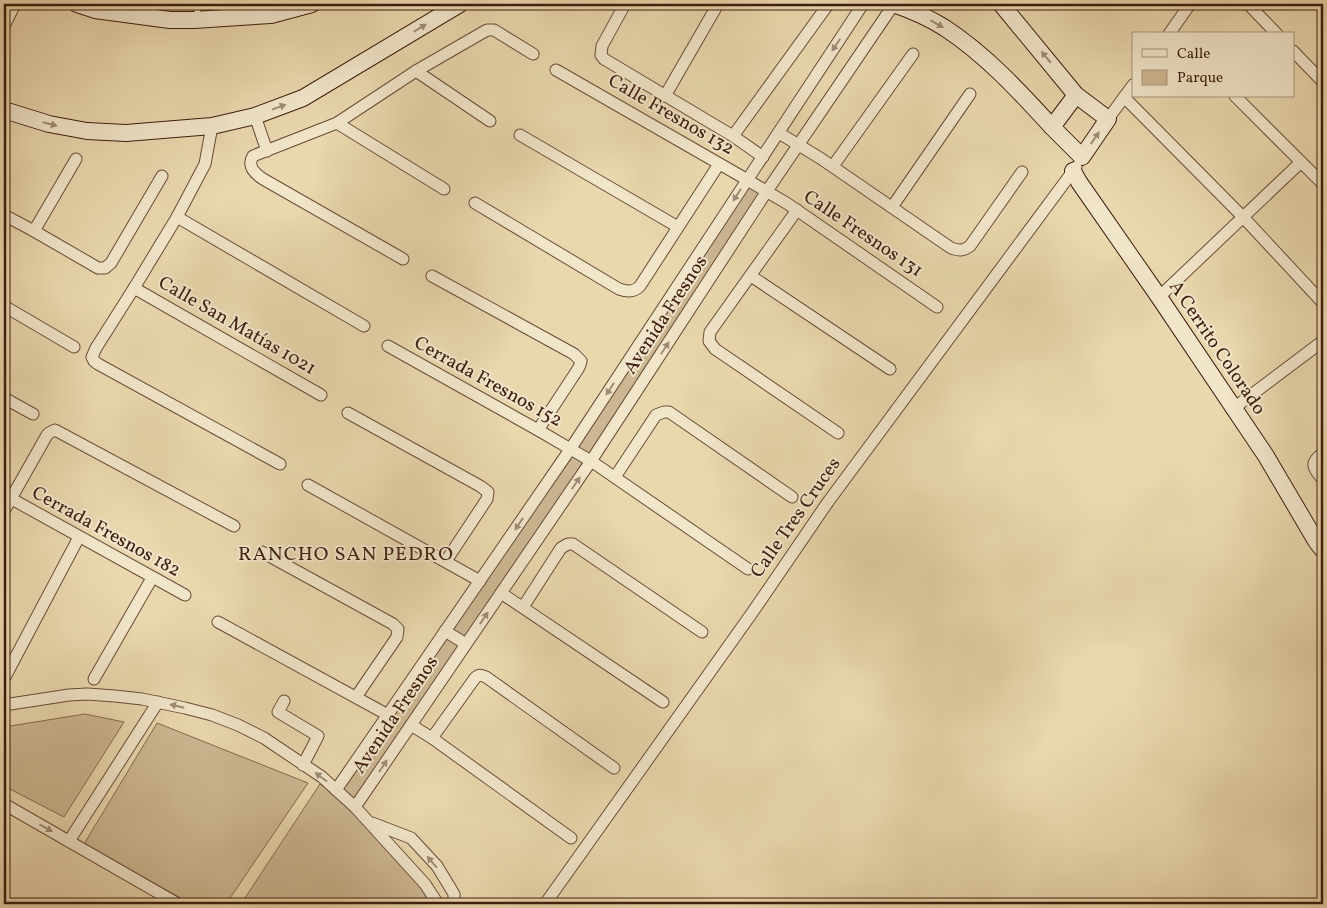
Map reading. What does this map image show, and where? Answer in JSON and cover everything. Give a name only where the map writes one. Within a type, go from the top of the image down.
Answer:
[{"type":"main road","points":[[76,4],[170,20],[271,15],[312,4]]},
{"type":"main road","points":[[4,110],[49,124],[86,131],[126,134],[212,126],[255,116],[303,98],[460,4]]},
{"type":"main road","name":"A Cerrito Colorado","points":[[893,4],[916,8],[979,54],[1052,127],[1078,164],[1079,182],[1266,456],[1323,550]]},
{"type":"main road","points":[[1001,4],[1076,95],[1108,119],[1078,164]]},
{"type":"main road","points":[[1052,127],[1076,95]]},
{"type":"street","points":[[4,26],[15,4]]},
{"type":"street","points":[[625,4],[602,46],[601,55],[607,62],[733,136],[763,157]]},
{"type":"street","points":[[665,96],[718,4]]},
{"type":"street","name":"Avenida Fresnos","points":[[336,790],[571,448],[863,4]]},
{"type":"street","name":"Avenida Fresnos","points":[[355,807],[591,461],[798,145],[893,4]]},
{"type":"street","points":[[1171,32],[1190,4]]},
{"type":"street","points":[[1248,4],[1274,32]]},
{"type":"street","points":[[733,136],[827,6]]},
{"type":"street","points":[[403,258],[263,179],[251,167],[251,160],[254,156],[337,123],[416,71],[487,30],[498,32],[532,54]]},
{"type":"street","points":[[1294,52],[1323,82]]},
{"type":"street","points":[[833,166],[913,54]]},
{"type":"street","name":"Calle Fresnos 132","points":[[556,70],[767,192]]},
{"type":"street","points":[[416,71],[490,121]]},
{"type":"street","points":[[1108,119],[1132,86]]},
{"type":"street","points":[[892,207],[970,94]]},
{"type":"street","points":[[1124,97],[1243,217],[1323,303]]},
{"type":"street","points":[[1237,98],[1323,184]]},
{"type":"street","points":[[255,116],[267,151]]},
{"type":"street","points":[[337,123],[444,189]]},
{"type":"street","points":[[212,126],[205,164],[177,217],[92,357],[94,362],[280,464]]},
{"type":"street","points":[[778,133],[833,166],[951,248],[962,251],[970,246],[1022,172]]},
{"type":"street","points":[[520,135],[678,227]]},
{"type":"street","points":[[34,231],[76,159]]},
{"type":"street","points":[[1159,297],[1301,162]]},
{"type":"street","points":[[475,203],[620,289],[632,291],[640,286],[719,164]]},
{"type":"street","name":"Calle Tres Cruces","points":[[545,904],[752,613],[828,502],[1078,164]]},
{"type":"street","points":[[4,215],[98,268],[105,268],[111,263],[162,176]]},
{"type":"street","name":"Calle Fresnos 131","points":[[767,192],[797,210],[938,307]]},
{"type":"street","points":[[797,210],[710,332],[709,341],[716,349],[838,433]]},
{"type":"street","points":[[177,217],[364,326]]},
{"type":"street","points":[[432,276],[574,354],[580,360],[578,369],[538,430]]},
{"type":"street","points":[[751,276],[890,369]]},
{"type":"street","name":"Calle San Matías 1021","points":[[134,288],[321,395]]},
{"type":"street","points":[[4,306],[74,347]]},
{"type":"street","points":[[1234,408],[1323,341]]},
{"type":"street","name":"Cerrada Fresnos 152","points":[[388,346],[571,448],[748,569]]},
{"type":"street","points":[[4,398],[33,414]]},
{"type":"street","points":[[348,412],[488,492],[487,499],[446,561]]},
{"type":"street","points":[[615,477],[656,415],[669,412],[792,497]]},
{"type":"street","points":[[4,511],[47,435],[55,430],[234,526]]},
{"type":"street","points":[[1323,453],[1313,464],[1323,480]]},
{"type":"street","points":[[308,485],[480,581]]},
{"type":"street","name":"Cerrada Fresnos 182","points":[[10,498],[185,595]]},
{"type":"street","points":[[4,679],[79,537]]},
{"type":"street","points":[[523,607],[561,548],[568,544],[573,544],[702,632]]},
{"type":"street","points":[[262,552],[393,624],[398,629],[397,637],[356,697]]},
{"type":"street","points":[[94,679],[152,578]]},
{"type":"street","points":[[501,593],[663,702]]},
{"type":"street","points":[[218,622],[388,715]]},
{"type":"street","points":[[445,631],[466,644]]},
{"type":"street","points":[[432,738],[472,680],[478,675],[482,675],[614,768]]},
{"type":"street","points":[[4,705],[87,694],[158,702],[212,715],[238,725],[264,738],[322,777],[370,822],[425,884],[438,904]]},
{"type":"street","points":[[284,701],[275,717],[318,736],[303,765]]},
{"type":"street","points":[[69,841],[158,702]]},
{"type":"street","points":[[411,725],[571,838]]},
{"type":"street","points":[[4,804],[178,904]]},
{"type":"street","points":[[370,822],[411,838],[436,866],[454,894],[454,904]]},
{"type":"lane","points":[[194,20],[200,4]]},
{"type":"green space","points":[[747,180],[767,191],[355,807],[336,790]]},
{"type":"green space","points":[[85,714],[124,722],[64,817],[4,786],[4,727]]},
{"type":"green space","points":[[157,723],[308,783],[226,904],[191,904],[84,844]]},
{"type":"green space","points":[[320,784],[337,796],[421,885],[431,904],[241,904]]},
{"type":"district","name":"RANCHO SAN PEDRO","points":[[346,555]]}]
